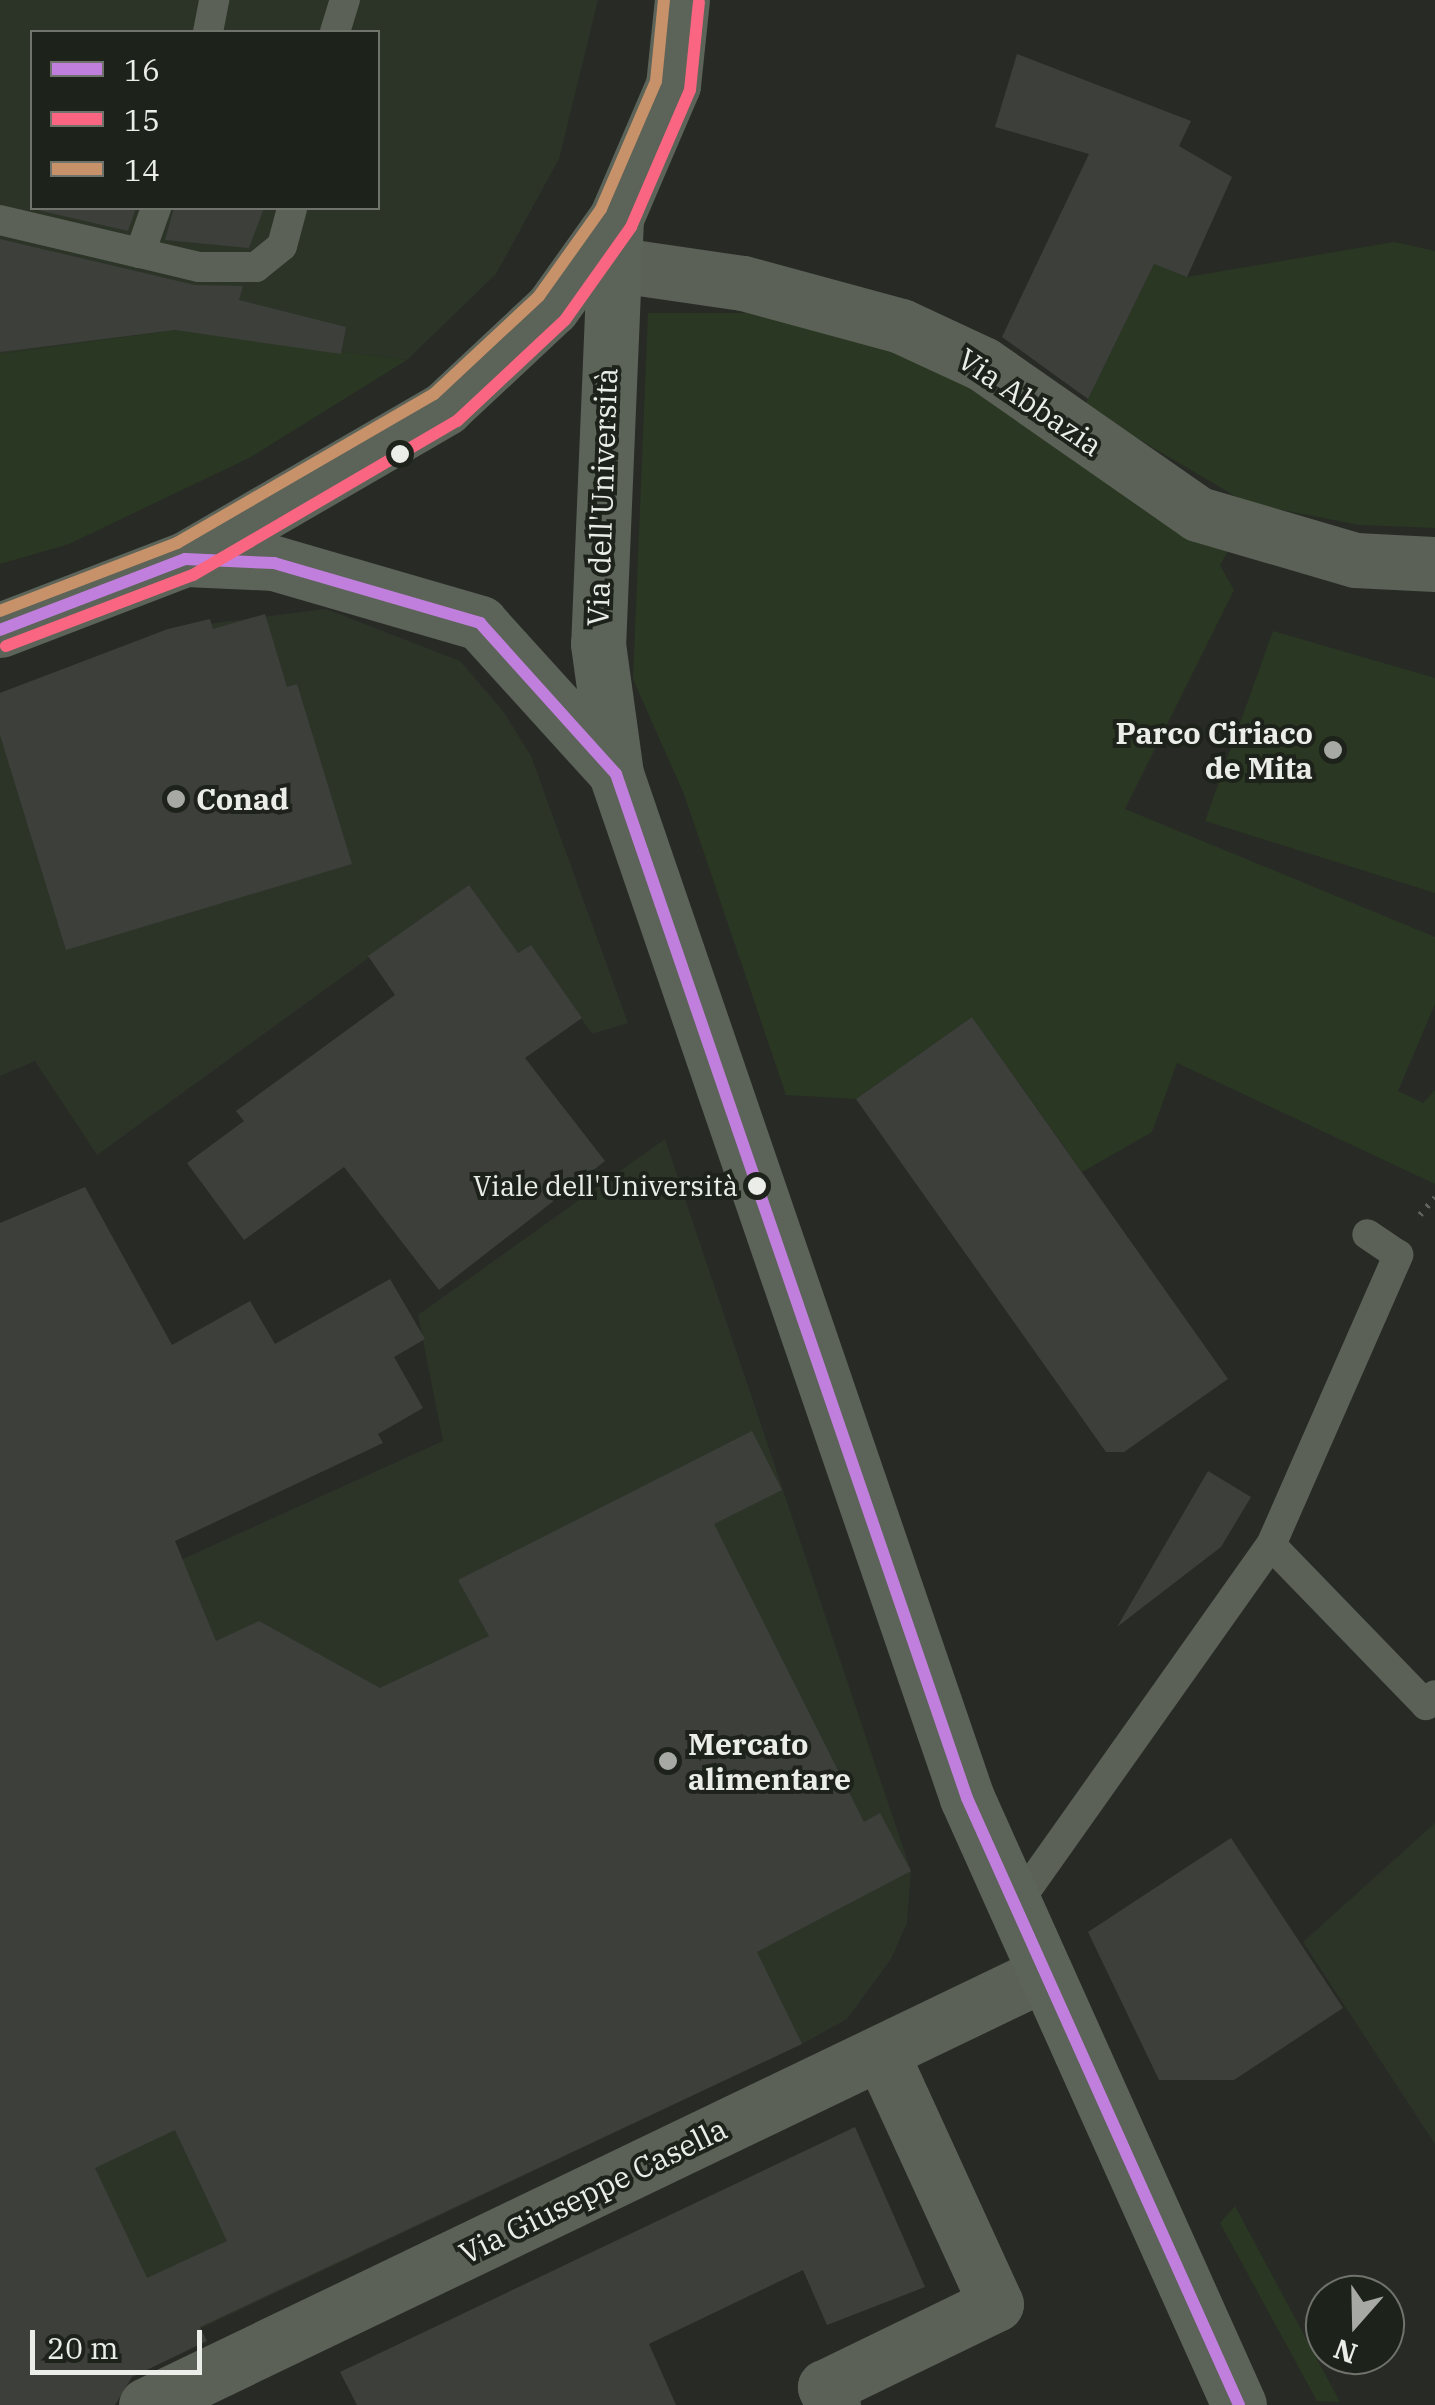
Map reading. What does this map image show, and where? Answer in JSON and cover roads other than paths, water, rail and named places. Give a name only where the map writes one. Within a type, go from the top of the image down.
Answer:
[{"type":"street","points":[[0,630],[185,559],[445,408],[552,308],[614,241],[673,85],[682,0]]},
{"type":"street","name":"Via Abbazia","points":[[614,241],[743,283],[902,326],[983,364],[1198,514],[1355,560],[1435,564]]},
{"type":"street","name":"Via dell'Università","points":[[614,241],[598,644],[616,774],[1013,1910],[1239,2405]]},
{"type":"street","name":"Via dell'Università","points":[[185,559],[274,563],[480,623],[616,774]]},
{"type":"street","name":"Via Giuseppe Casella","points":[[146,2405],[1040,1975]]},
{"type":"street","points":[[833,2405],[825,2386],[996,2304],[881,2053]]},
{"type":"lane","points":[[208,30],[214,0]]},
{"type":"lane","points":[[336,30],[345,0]]},
{"type":"lane","points":[[140,253],[155,210]]},
{"type":"lane","points":[[0,220],[199,267],[256,266],[282,246],[291,210]]},
{"type":"lane","points":[[1013,1910],[1271,1545],[1398,1256],[1367,1234]]},
{"type":"lane","points":[[1271,1545],[1426,1705],[1435,1695]]},
{"type":"place","name":"Parco Ciriaco de Mita","points":[[1333,750]]},
{"type":"place","name":"Conad","points":[[176,799]]},
{"type":"place","name":"Viale dell'Università","points":[[757,1186]]},
{"type":"place","name":"Mercato alimentare","points":[[668,1761]]}]
